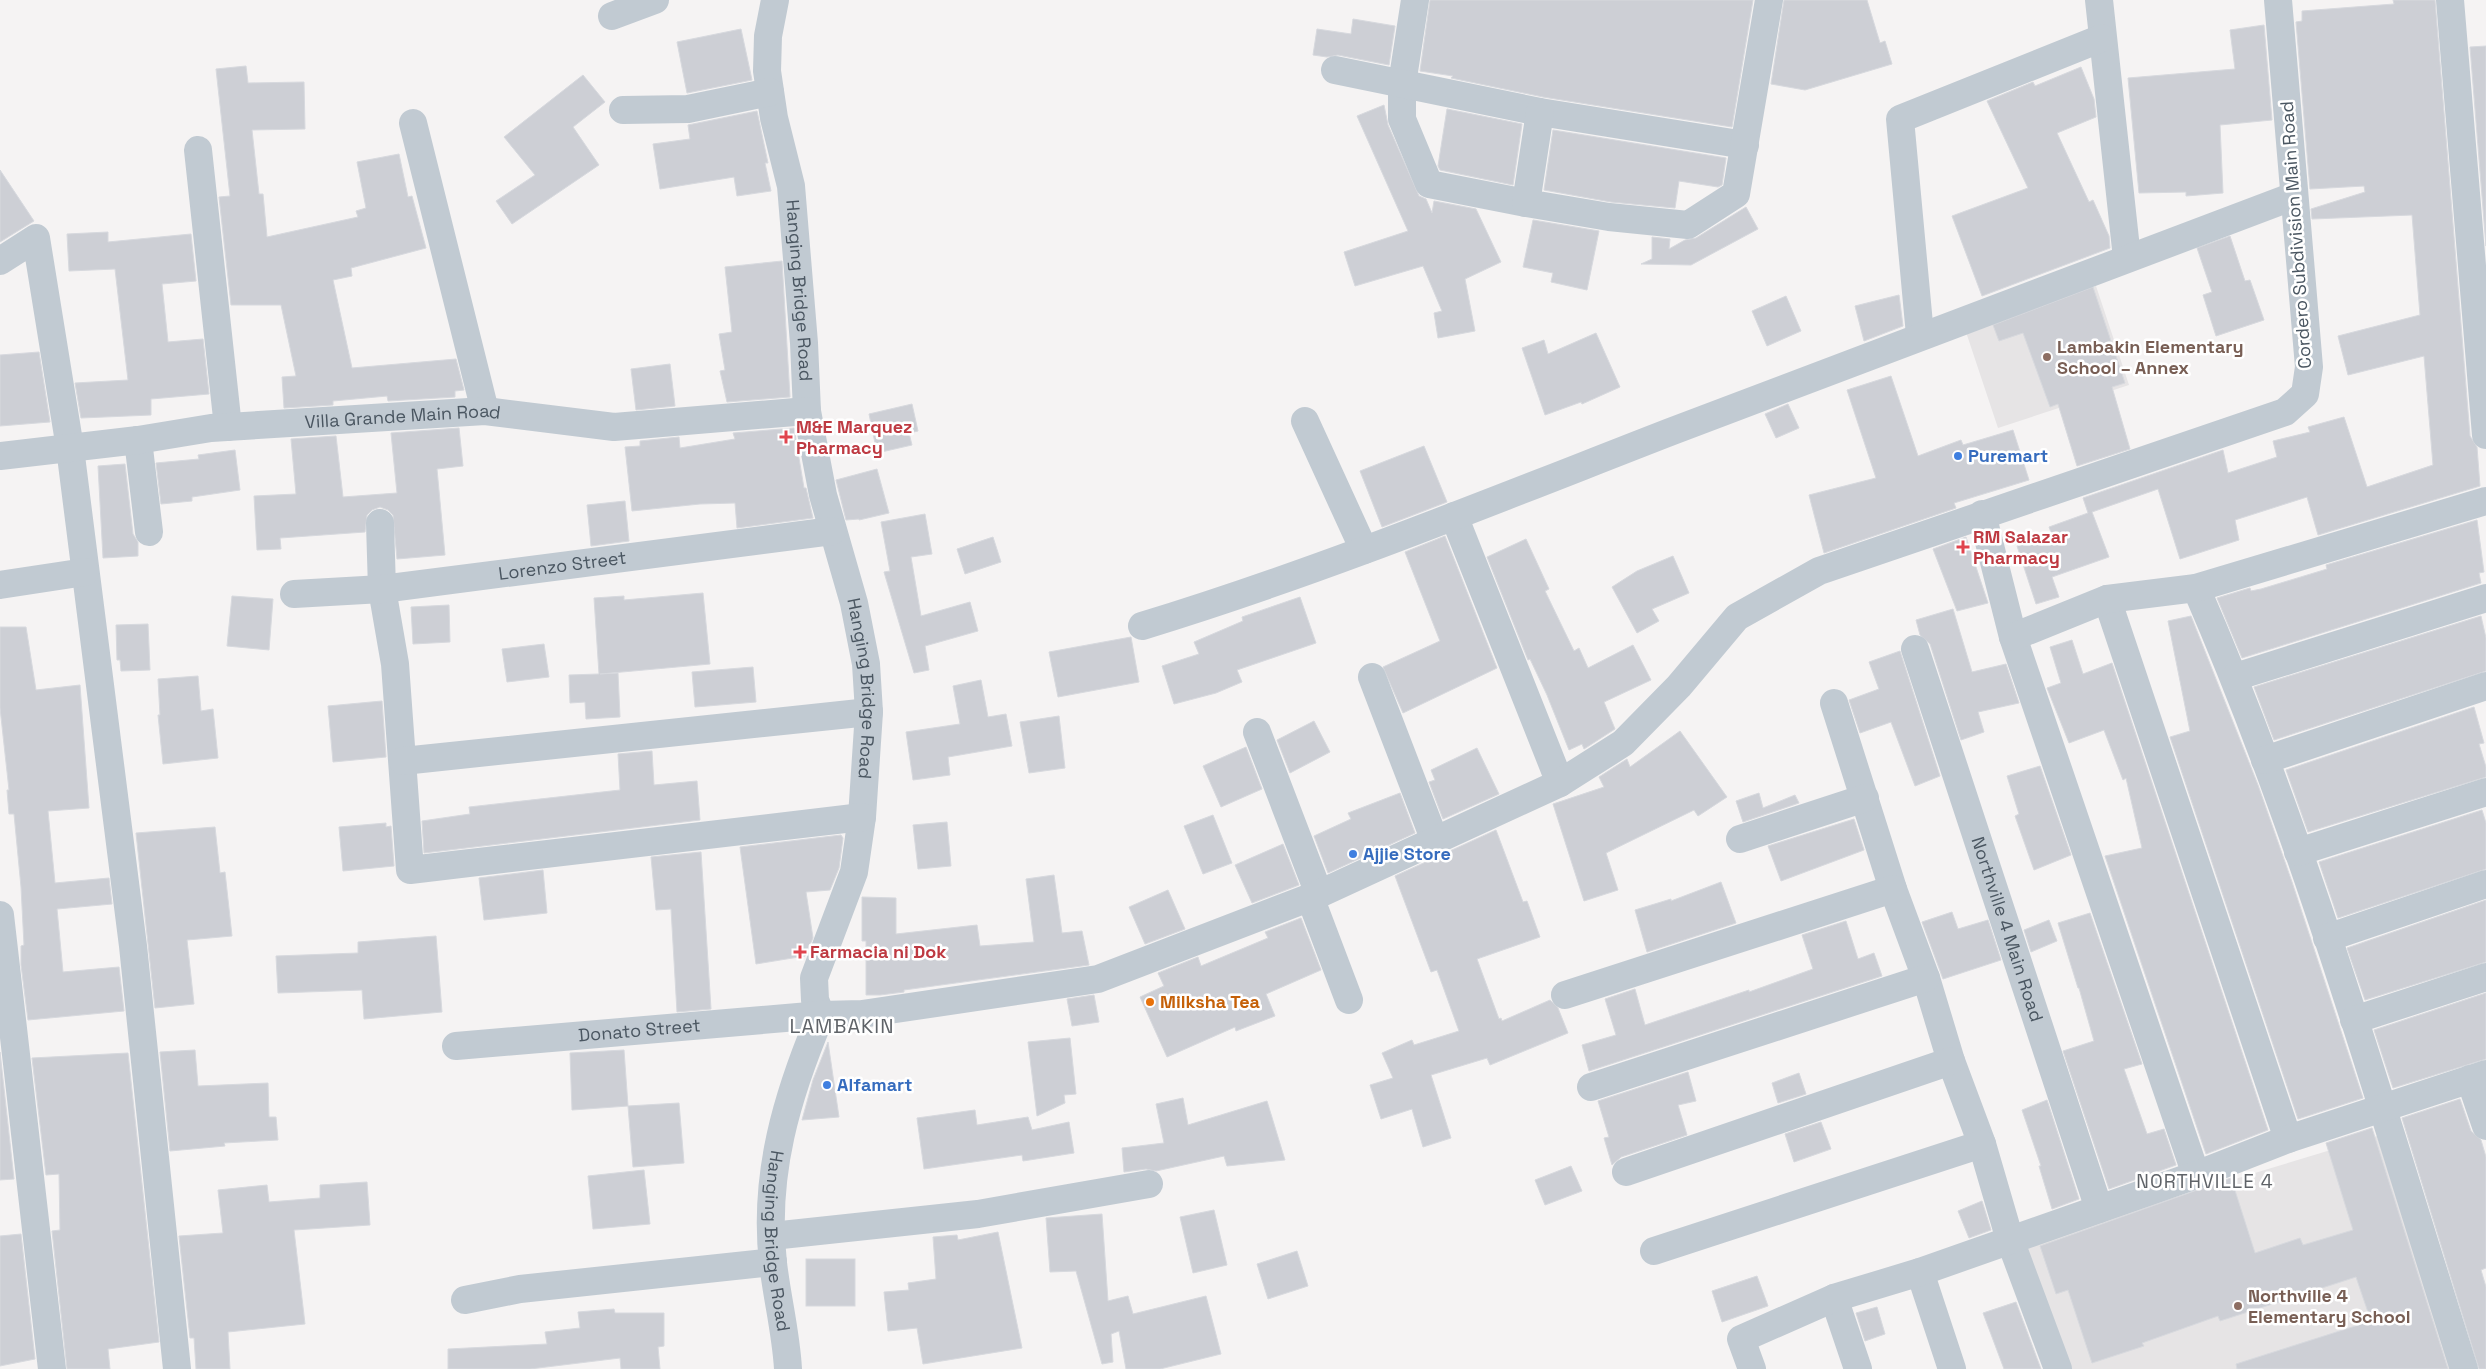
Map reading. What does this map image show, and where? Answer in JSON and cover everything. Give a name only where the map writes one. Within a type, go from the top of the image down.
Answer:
[{"type":"street","points":[[612,16],[654,0]]},
{"type":"street","name":"Hanging Bridge Road","points":[[775,0],[768,36],[767,71],[774,118],[791,186],[804,344],[807,411],[832,531],[857,620],[866,664],[869,712],[862,817],[854,872],[814,978],[815,1000],[821,1015],[800,1065],[775,1156],[771,1191],[772,1249],[788,1369]]},
{"type":"street","points":[[1415,0],[1402,84],[1402,119],[1429,184],[1610,218],[1688,225],[1736,194],[1769,0]]},
{"type":"street","points":[[2099,0],[2127,258]]},
{"type":"street","name":"Cordero Subdivision Main Road","points":[[1434,840],[1560,783],[1623,743],[1679,686],[1737,617],[1819,571],[2285,412],[2305,394],[2309,367],[2278,0]]},
{"type":"street","points":[[2450,0],[2486,435]]},
{"type":"street","points":[[1920,335],[1900,119],[2102,38]]},
{"type":"street","points":[[1335,70],[1540,112],[1744,145]]},
{"type":"street","points":[[623,110],[688,109],[770,92]]},
{"type":"street","points":[[1526,203],[1540,112]]},
{"type":"street","points":[[413,123],[485,411]]},
{"type":"street","points":[[198,150],[228,427]]},
{"type":"street","points":[[1142,626],[1220,602],[1364,550],[1920,335],[2294,196]]},
{"type":"street","points":[[0,261],[36,238],[70,448],[133,946],[176,1369]]},
{"type":"street","name":"Villa Grande Main Road","points":[[0,456],[138,440],[228,427],[485,411],[614,427],[807,411]]},
{"type":"street","points":[[1305,421],[1364,550]]},
{"type":"street","points":[[138,440],[149,532]]},
{"type":"street","points":[[2013,637],[2107,599],[2196,588],[2486,501]]},
{"type":"street","points":[[1982,514],[2013,637],[2196,1174]]},
{"type":"street","points":[[1454,516],[1560,783]]},
{"type":"street","points":[[380,523],[382,588],[395,664],[410,870],[862,817]]},
{"type":"street","name":"Lorenzo Street","points":[[294,594],[382,588],[832,531]]},
{"type":"street","points":[[0,585],[86,572]]},
{"type":"street","points":[[2196,588],[2235,677],[2298,852],[2354,1020],[2464,1369]]},
{"type":"street","points":[[2235,677],[2486,598]]},
{"type":"street","points":[[2107,599],[2288,1139]]},
{"type":"street","name":"Northville 4 Main Road","points":[[1915,649],[2100,1209]]},
{"type":"street","points":[[1372,677],[1434,840]]},
{"type":"street","points":[[2265,760],[2486,686]]},
{"type":"street","points":[[1834,703],[1893,889],[1926,978],[1951,1061],[1982,1144],[2010,1240],[2058,1369]]},
{"type":"street","points":[[403,760],[869,712]]},
{"type":"street","points":[[1257,732],[1315,895],[1349,1000]]},
{"type":"street","points":[[2298,852],[2486,792]]},
{"type":"street","points":[[1740,839],[1865,798]]},
{"type":"street","name":"Donato Street","points":[[456,1046],[821,1015],[862,1014],[1098,979],[1315,895],[1434,840]]},
{"type":"street","points":[[2327,938],[2486,884]]},
{"type":"street","points":[[1565,995],[1893,889]]},
{"type":"street","points":[[0,915],[52,1369]]},
{"type":"street","points":[[2354,1020],[2486,977]]},
{"type":"street","points":[[1591,1087],[1926,978]]},
{"type":"street","points":[[1626,1172],[1951,1061]]},
{"type":"street","points":[[1752,1369],[1741,1339],[1834,1298],[1920,1272],[2100,1209],[2288,1139],[2478,1076],[2486,1126]]},
{"type":"street","points":[[1654,1252],[1982,1144]]},
{"type":"street","points":[[465,1300],[520,1289],[772,1249],[1149,1184]]},
{"type":"street","points":[[1920,1272],[1952,1369]]},
{"type":"street","points":[[1834,1298],[1858,1369]]},
{"type":"shaded area","name":"Lambakin Elementary School – Annex","points":[[2096,286],[2129,385],[1998,428],[1965,329]]},
{"type":"shaded area","name":"Northville 4 Elementary School","points":[[2377,1136],[2452,1369],[2065,1369],[2023,1243]]},
{"type":"building","points":[[1430,0],[1753,0],[1732,127],[1543,97],[1451,78],[1453,76],[1420,71]]},
{"type":"building","points":[[1784,0],[1867,0],[1880,43],[1885,41],[1892,64],[1805,90],[1771,84]]},
{"type":"building","points":[[2393,0],[2435,0],[2470,436],[2477,447],[2480,486],[2318,535],[2307,497],[2235,520],[2239,540],[2180,559],[2158,489],[2092,512],[2109,557],[2052,577],[2059,597],[2036,604],[2017,546],[2052,535],[2049,527],[2088,513],[2083,498],[2223,450],[2228,473],[2277,457],[2273,441],[2310,432],[2308,427],[2344,417],[2367,487],[2433,465],[2424,356],[2348,375],[2338,336],[2420,315],[2412,215],[2312,219],[2311,209],[2365,192],[2364,186],[2310,189],[2296,22],[2302,21],[2302,11],[2394,4]]},
{"type":"building","points":[[1353,19],[1395,26],[1389,65],[1338,55],[1327,57],[1313,55],[1317,29],[1351,34]]},
{"type":"building","points":[[2264,25],[2272,120],[2220,125],[2223,193],[2186,196],[2186,192],[2139,193],[2128,78],[2235,69],[2230,30]]},
{"type":"building","points":[[741,29],[752,80],[687,93],[677,42]]},
{"type":"building","points":[[2486,46],[2486,246],[2470,47]]},
{"type":"building","points":[[246,66],[248,83],[304,82],[305,129],[252,130],[259,194],[263,194],[267,237],[358,217],[356,211],[366,208],[357,162],[399,154],[408,197],[412,196],[426,248],[351,268],[352,276],[333,280],[352,368],[456,359],[464,390],[455,391],[455,397],[388,401],[387,396],[333,401],[333,405],[284,408],[282,377],[296,376],[281,305],[231,305],[219,197],[230,196],[216,69]]},
{"type":"building","points":[[2081,67],[2094,99],[2096,117],[2057,133],[2089,202],[2093,200],[2109,236],[2110,248],[1982,296],[1952,216],[2028,188],[1987,101],[2033,82],[2035,86]]},
{"type":"building","points":[[583,75],[605,102],[573,127],[599,165],[512,224],[496,201],[535,175],[504,137]]},
{"type":"building","points":[[1384,105],[1388,125],[1419,196],[1426,199],[1432,213],[1434,201],[1476,209],[1501,262],[1465,279],[1475,331],[1438,338],[1434,313],[1442,311],[1423,266],[1355,286],[1344,252],[1408,231],[1357,116]]},
{"type":"building","points":[[1447,109],[1522,124],[1513,185],[1440,170],[1438,166]]},
{"type":"building","points":[[757,111],[768,163],[765,163],[771,191],[737,196],[734,177],[660,189],[653,144],[690,139],[688,125]]},
{"type":"building","points":[[1553,130],[1726,158],[1722,185],[1718,187],[1679,181],[1675,208],[1611,202],[1544,190]]},
{"type":"building","points":[[0,170],[34,221],[0,242]]},
{"type":"building","points":[[1746,207],[1758,229],[1691,265],[1641,264],[1652,259],[1652,237],[1670,239],[1669,249],[1685,240],[1696,238]]},
{"type":"building","points":[[1533,220],[1599,231],[1587,290],[1551,282],[1553,273],[1523,267]]},
{"type":"building","points":[[108,232],[108,242],[191,234],[196,281],[162,284],[168,342],[203,339],[209,394],[151,399],[151,415],[81,418],[75,383],[128,380],[115,269],[69,271],[67,234]]},
{"type":"building","points":[[2230,236],[2245,281],[2250,280],[2264,320],[2216,336],[2203,295],[2212,292],[2197,248]]},
{"type":"building","points":[[782,261],[790,397],[727,402],[720,371],[725,370],[719,334],[732,332],[725,267]]},
{"type":"building","points":[[2093,287],[2125,383],[2112,387],[2130,449],[2077,466],[2058,404],[2050,407],[2023,333],[1999,341],[1993,325]]},
{"type":"building","points":[[1899,295],[1903,326],[1864,341],[1855,306]]},
{"type":"building","points":[[1786,296],[1801,331],[1767,346],[1752,311]]},
{"type":"building","points":[[1596,333],[1620,387],[1582,404],[1581,402],[1545,415],[1522,348],[1544,340],[1548,354]]},
{"type":"building","points":[[39,352],[50,422],[0,426],[0,355]]},
{"type":"building","points":[[670,364],[675,406],[636,410],[631,369]]},
{"type":"building","points":[[1891,376],[1918,456],[1961,440],[1963,445],[2013,430],[2029,480],[1954,503],[1956,508],[1824,553],[1809,495],[1876,478],[1847,390]]},
{"type":"building","points":[[912,404],[918,431],[909,433],[912,445],[877,453],[869,414]]},
{"type":"building","points":[[1788,404],[1799,428],[1776,438],[1765,414]]},
{"type":"building","points":[[459,428],[463,466],[437,469],[445,555],[397,559],[393,515],[388,510],[380,507],[372,510],[367,515],[365,532],[280,538],[281,549],[257,550],[254,496],[296,494],[291,439],[336,436],[343,497],[397,493],[391,433]]},
{"type":"building","points":[[794,428],[804,488],[806,488],[813,518],[737,528],[735,503],[700,504],[632,511],[625,447],[640,446],[640,441],[679,437],[680,448],[735,439],[733,433]]},
{"type":"building","points":[[1424,446],[1447,502],[1382,527],[1360,471]]},
{"type":"building","points":[[235,450],[240,490],[192,497],[192,501],[161,504],[156,463],[199,459],[198,455]]},
{"type":"building","points":[[125,464],[133,534],[138,542],[138,556],[103,558],[98,466]]},
{"type":"building","points":[[877,469],[889,513],[859,520],[846,520],[836,480]]},
{"type":"building","points":[[625,501],[629,541],[591,546],[587,505]]},
{"type":"building","points":[[925,514],[932,554],[911,557],[921,616],[970,602],[978,631],[925,646],[929,670],[914,673],[884,572],[890,571],[881,522]]},
{"type":"building","points":[[2477,520],[2484,572],[2479,573],[2481,583],[2242,658],[2217,598],[2250,588],[2251,591],[2261,589],[2327,569],[2326,565]]},
{"type":"building","points":[[1445,536],[1497,668],[1403,713],[1383,667],[1440,641],[1405,552]]},
{"type":"building","points":[[993,537],[1001,562],[965,574],[957,549]]},
{"type":"building","points":[[1966,537],[1988,603],[1957,611],[1933,549]]},
{"type":"building","points":[[1526,539],[1549,589],[1545,591],[1574,651],[1579,648],[1588,668],[1633,645],[1651,680],[1604,702],[1615,729],[1584,749],[1582,744],[1569,750],[1547,695],[1530,659],[1528,660],[1487,557]]},
{"type":"building","points":[[1673,556],[1689,593],[1652,609],[1659,621],[1637,633],[1612,587],[1637,571]]},
{"type":"building","points":[[703,593],[710,664],[600,674],[618,673],[620,717],[586,719],[585,702],[570,703],[569,675],[599,674],[594,598],[624,596],[624,600]]},
{"type":"building","points":[[232,596],[273,599],[269,650],[227,646]]},
{"type":"building","points":[[1300,597],[1316,643],[1237,670],[1242,682],[1216,693],[1174,704],[1162,666],[1199,654],[1194,642],[1243,621],[1242,617]]},
{"type":"building","points":[[449,605],[450,642],[413,644],[411,607]]},
{"type":"building","points":[[1953,609],[1972,672],[2006,664],[2019,703],[1978,712],[1984,732],[1961,740],[1930,644],[1920,635],[1916,620]]},
{"type":"building","points":[[2191,616],[2258,785],[2363,1098],[2298,1119],[2170,737],[2190,731],[2168,621]]},
{"type":"building","points":[[2481,616],[2486,638],[2486,671],[2274,740],[2254,687]]},
{"type":"building","points":[[148,624],[150,670],[121,671],[120,660],[117,660],[116,625]]},
{"type":"building","points":[[0,627],[26,627],[36,690],[80,685],[89,808],[48,811],[55,883],[109,878],[112,904],[57,909],[63,972],[119,967],[124,1011],[28,1020],[21,965],[21,946],[24,945],[21,887],[14,814],[9,814],[7,790],[9,790],[0,708]]},
{"type":"building","points":[[1131,637],[1139,682],[1058,697],[1049,652]]},
{"type":"building","points":[[2072,640],[2083,674],[2112,663],[2268,1130],[2206,1154],[2105,856],[2142,848],[2126,778],[2123,780],[2104,730],[2069,743],[2047,688],[2061,683],[2050,647]]},
{"type":"building","points":[[544,644],[549,677],[507,682],[502,649]]},
{"type":"building","points":[[1900,651],[1940,776],[1915,786],[1891,722],[1860,733],[1849,700],[1879,689],[1869,662]]},
{"type":"building","points":[[753,667],[756,702],[695,707],[692,672]]},
{"type":"building","points":[[198,676],[201,711],[213,709],[218,758],[163,764],[158,715],[160,715],[158,679]]},
{"type":"building","points":[[981,680],[988,717],[1006,714],[1012,746],[948,757],[950,775],[913,780],[906,732],[960,724],[953,686]]},
{"type":"building","points":[[382,701],[386,757],[333,762],[328,706]]},
{"type":"building","points":[[2474,707],[2484,743],[2479,744],[2486,767],[2486,777],[2308,832],[2286,770]]},
{"type":"building","points":[[1059,716],[1065,768],[1029,773],[1020,722]]},
{"type":"building","points":[[1314,721],[1330,752],[1290,773],[1277,740]]},
{"type":"building","points":[[1680,731],[1727,797],[1698,816],[1694,810],[1606,853],[1618,890],[1584,901],[1553,804],[1604,787],[1599,777],[1627,759],[1630,767]]},
{"type":"building","points":[[1246,747],[1262,789],[1221,807],[1203,766]]},
{"type":"building","points":[[1477,748],[1499,794],[1443,819],[1429,782],[1435,780],[1431,770]]},
{"type":"building","points":[[652,751],[654,785],[697,781],[700,820],[424,853],[422,821],[470,814],[469,807],[620,790],[618,754]]},
{"type":"building","points":[[2040,766],[2071,855],[2034,870],[2015,816],[2019,814],[2007,776]]},
{"type":"building","points":[[1400,793],[1415,833],[1328,873],[1314,836],[1351,819],[1348,813]]},
{"type":"building","points":[[1759,793],[1763,808],[1795,795],[1799,803],[1743,822],[1736,801]]},
{"type":"building","points":[[2482,810],[2486,823],[2486,869],[2338,918],[2319,862]]},
{"type":"building","points":[[1213,815],[1232,863],[1203,874],[1184,826]]},
{"type":"building","points":[[1854,819],[1864,850],[1781,881],[1768,846]]},
{"type":"building","points":[[947,822],[951,866],[918,869],[913,825]]},
{"type":"building","points":[[386,823],[386,827],[391,826],[394,866],[343,871],[339,827]]},
{"type":"building","points":[[215,827],[220,873],[225,872],[232,936],[187,940],[194,1004],[155,1008],[136,833]]},
{"type":"building","points":[[1496,830],[1523,902],[1527,901],[1540,937],[1477,959],[1499,1019],[1501,1018],[1502,1021],[1550,1000],[1558,1008],[1568,1033],[1490,1065],[1487,1058],[1431,1075],[1451,1138],[1423,1147],[1412,1109],[1381,1119],[1370,1085],[1393,1078],[1382,1053],[1412,1040],[1414,1045],[1459,1031],[1437,970],[1431,972],[1395,876]]},
{"type":"building","points":[[841,835],[843,838],[839,868],[830,890],[806,892],[813,938],[805,956],[756,964],[740,847]]},
{"type":"building","points":[[1283,844],[1299,885],[1252,903],[1235,865]]},
{"type":"building","points":[[701,852],[711,1009],[677,1012],[671,909],[656,910],[651,857]]},
{"type":"building","points":[[543,870],[547,913],[484,920],[479,878]]},
{"type":"building","points":[[1054,875],[1062,933],[1082,931],[1089,965],[904,990],[904,992],[866,995],[866,941],[862,941],[862,897],[896,898],[896,934],[977,925],[980,946],[1034,942],[1026,879]]},
{"type":"building","points":[[1721,882],[1736,923],[1647,952],[1635,910],[1671,899],[1671,901]]},
{"type":"building","points":[[1168,890],[1185,929],[1145,944],[1129,907]]},
{"type":"building","points":[[2486,900],[2486,962],[2365,1000],[2347,948]]},
{"type":"building","points":[[1952,912],[1958,929],[1988,920],[2001,960],[1943,979],[1922,922]]},
{"type":"building","points":[[2090,913],[2142,1064],[2124,1069],[2147,1134],[2164,1129],[2176,1165],[2109,1189],[2063,1051],[2094,1041],[2058,923]]},
{"type":"building","points":[[1301,918],[1321,970],[1266,994],[1275,1016],[1236,1031],[1235,1027],[1167,1057],[1140,997],[1164,986],[1158,973],[1198,957],[1201,966],[1268,938],[1265,932]]},
{"type":"building","points":[[2049,920],[2057,941],[2031,952],[2024,930]]},
{"type":"building","points":[[1846,921],[1858,959],[1874,953],[1882,976],[1589,1071],[1582,1045],[1616,1035],[1605,999],[1635,989],[1645,1025],[1749,990],[1749,992],[1813,969],[1802,935]]},
{"type":"building","points":[[436,936],[442,1012],[364,1019],[362,990],[278,993],[276,956],[358,953],[358,942]]},
{"type":"building","points":[[2486,993],[2486,1059],[2393,1088],[2374,1030]]},
{"type":"building","points":[[1094,995],[1099,1022],[1072,1026],[1067,999]]},
{"type":"building","points":[[1070,1038],[1076,1094],[1064,1095],[1065,1103],[1037,1116],[1028,1042]]},
{"type":"building","points":[[828,1042],[839,1117],[802,1120],[813,1080]]},
{"type":"building","points":[[195,1050],[198,1086],[268,1083],[269,1117],[276,1117],[278,1140],[224,1143],[225,1146],[170,1151],[160,1052]]},
{"type":"building","points":[[624,1050],[628,1106],[572,1110],[570,1053]]},
{"type":"building","points":[[0,1052],[14,1179],[0,1180]]},
{"type":"building","points":[[128,1053],[159,1342],[108,1349],[110,1369],[67,1369],[52,1231],[60,1230],[59,1174],[46,1175],[32,1058]]},
{"type":"building","points":[[1688,1072],[1696,1101],[1678,1105],[1687,1135],[1621,1157],[1612,1165],[1604,1138],[1609,1137],[1598,1101]]},
{"type":"building","points":[[1799,1073],[1806,1094],[1778,1103],[1772,1083]]},
{"type":"building","points":[[1183,1098],[1188,1125],[1267,1101],[1285,1160],[1227,1166],[1224,1156],[1156,1171],[1146,1169],[1124,1172],[1122,1148],[1164,1143],[1156,1104]]},
{"type":"building","points":[[2460,1099],[2471,1131],[2481,1140],[2486,1157],[2486,1268],[2481,1270],[2486,1287],[2486,1369],[2479,1369],[2402,1118]]},
{"type":"building","points":[[2047,1100],[2079,1199],[2052,1209],[2039,1166],[2041,1166],[2022,1110]]},
{"type":"building","points":[[679,1103],[684,1163],[633,1167],[628,1106]]},
{"type":"building","points":[[975,1110],[977,1125],[1028,1117],[1032,1130],[1069,1122],[1074,1153],[1023,1161],[1022,1155],[924,1169],[917,1118]]},
{"type":"building","points":[[1821,1122],[1831,1149],[1794,1162],[1785,1134]]},
{"type":"building","name":"Northville 4 Elementary School","points":[[2372,1128],[2448,1369],[2237,1369],[2236,1364],[2371,1321],[2356,1277],[2220,1321],[2218,1316],[2142,1343],[2144,1346],[2092,1363],[2068,1290],[2056,1294],[2040,1246],[2231,1178],[2255,1253],[2300,1238],[2303,1245],[2353,1230],[2326,1143]]},
{"type":"building","points":[[1571,1166],[1582,1191],[1545,1205],[1535,1180]]},
{"type":"building","points":[[644,1170],[650,1224],[593,1229],[588,1176]]},
{"type":"building","points":[[367,1182],[370,1225],[294,1230],[305,1324],[228,1332],[230,1369],[196,1369],[194,1338],[190,1338],[179,1236],[223,1233],[218,1190],[267,1185],[269,1202],[320,1198],[320,1185]]},
{"type":"building","points":[[1982,1201],[1991,1230],[1969,1238],[1958,1211]]},
{"type":"building","points":[[1214,1210],[1227,1265],[1193,1273],[1180,1217]]},
{"type":"building","points":[[1102,1214],[1108,1301],[1128,1296],[1133,1314],[1206,1296],[1221,1354],[1160,1369],[1126,1369],[1119,1331],[1111,1334],[1113,1362],[1102,1364],[1076,1271],[1050,1272],[1046,1218]]},
{"type":"building","points":[[998,1232],[1022,1348],[923,1364],[917,1328],[888,1331],[884,1292],[909,1290],[908,1283],[936,1279],[933,1237],[957,1235],[958,1240]]},
{"type":"building","points":[[21,1234],[35,1359],[0,1366],[0,1236]]},
{"type":"building","points":[[1297,1251],[1308,1286],[1268,1299],[1257,1264]]},
{"type":"building","points":[[806,1259],[855,1259],[855,1306],[806,1306]]},
{"type":"building","points":[[1757,1276],[1768,1306],[1722,1322],[1712,1291]]},
{"type":"building","points":[[2016,1302],[2041,1369],[2004,1369],[1983,1313]]},
{"type":"building","points":[[1877,1307],[1885,1334],[1865,1341],[1856,1313]]},
{"type":"building","points":[[614,1309],[615,1313],[664,1313],[664,1346],[658,1347],[660,1369],[621,1369],[620,1358],[530,1369],[448,1369],[448,1349],[547,1344],[545,1332],[580,1328],[578,1312]]},
{"type":"place","name":"Lambakin Elementary School – Annex","points":[[2047,357]]},
{"type":"place","name":"M&E Marquez Pharmacy","points":[[786,437]]},
{"type":"place","name":"Puremart","points":[[1958,456]]},
{"type":"place","name":"RM Salazar Pharmacy","points":[[1963,547]]},
{"type":"place","name":"Ajjie Store","points":[[1353,854]]},
{"type":"place","name":"Farmacia ni Dok","points":[[800,952]]},
{"type":"place","name":"Milksha Tea","points":[[1150,1002]]},
{"type":"place","name":"Alfamart","points":[[827,1085]]},
{"type":"place","name":"Northville 4 Elementary School","points":[[2238,1306]]},
{"type":"district","name":"LAMBAKIN","points":[[842,1026]]},
{"type":"district","name":"NORTHVILLE 4","points":[[2205,1181]]}]
